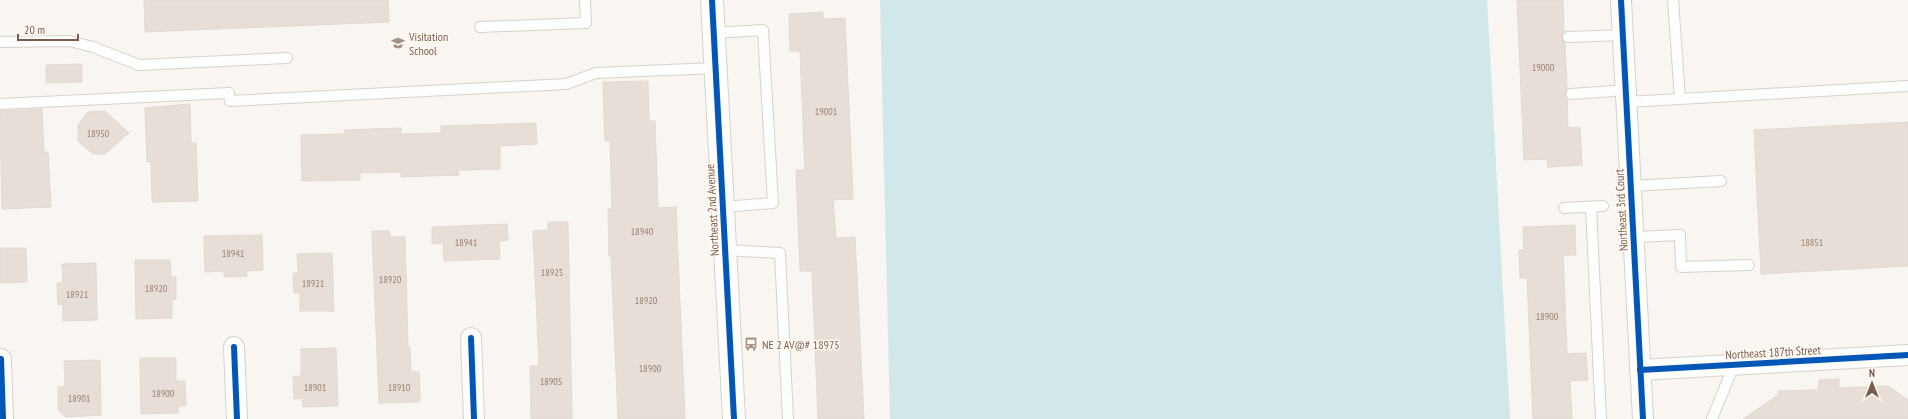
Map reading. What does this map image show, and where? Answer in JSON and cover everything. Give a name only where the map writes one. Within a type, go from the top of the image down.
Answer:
[{"type":"street","name":"Northeast 2nd Avenue","points":[[712,0],[734,419]]},
{"type":"street","name":"Northeast 3rd Court","points":[[1621,0],[1643,419]]},
{"type":"street","points":[[471,338],[474,419]]},
{"type":"street","points":[[234,347],[237,419]]},
{"type":"street","name":"Northeast 187th Street","points":[[1640,370],[1908,355]]},
{"type":"street","points":[[1,359],[3,419]]},
{"type":"lane","points":[[480,27],[586,23],[585,0]]},
{"type":"lane","points":[[1673,0],[1680,98]]},
{"type":"lane","points":[[714,33],[763,30],[773,196],[773,203],[723,207]]},
{"type":"lane","points":[[1568,37],[1623,35]]},
{"type":"lane","points":[[0,42],[69,41],[93,47],[139,65],[287,58]]},
{"type":"lane","points":[[0,104],[229,93],[230,101],[566,84],[596,73],[715,68]]},
{"type":"lane","points":[[1571,94],[1680,98],[1908,86]]},
{"type":"lane","points":[[1631,186],[1721,181]]},
{"type":"lane","points":[[1564,208],[1603,206]]},
{"type":"lane","points":[[1591,207],[1601,419]]},
{"type":"lane","points":[[1634,237],[1680,235],[1681,268],[1749,265]]},
{"type":"lane","points":[[725,250],[780,253],[788,419]]},
{"type":"lane","points":[[1712,419],[1734,365]]},
{"type":"water","points":[[880,0],[1487,0],[1510,419],[890,419]]},
{"type":"building","points":[[144,0],[388,0],[389,22],[145,32]]},
{"type":"building","points":[[1517,0],[1563,0],[1564,32],[1562,38],[1565,43],[1567,89],[1565,95],[1567,99],[1568,128],[1580,127],[1582,165],[1548,167],[1547,159],[1524,160]]},
{"type":"building","points":[[823,12],[823,19],[845,18],[853,199],[833,200],[836,238],[855,237],[864,419],[818,419],[812,271],[800,271],[796,170],[805,170],[800,51],[790,51],[789,14]]},
{"type":"building","points":[[82,64],[82,82],[46,83],[46,65]]},
{"type":"building","points":[[648,81],[649,121],[655,121],[658,208],[676,207],[685,419],[618,419],[611,256],[609,256],[608,209],[612,209],[610,141],[605,141],[603,82]]},
{"type":"building","points":[[190,104],[191,143],[196,143],[198,201],[152,202],[151,162],[147,162],[145,108]]},
{"type":"building","points":[[42,109],[44,153],[48,152],[51,207],[2,209],[0,111]]},
{"type":"building","points":[[105,111],[129,133],[105,154],[93,154],[78,141],[78,125],[88,112]]},
{"type":"building","points":[[1908,122],[1908,266],[1761,274],[1754,130]]},
{"type":"building","points":[[536,123],[537,144],[500,146],[500,169],[458,170],[459,175],[401,177],[401,172],[360,173],[360,180],[302,181],[301,135],[345,134],[345,130],[401,128],[401,134],[441,133],[441,126]]},
{"type":"building","points":[[548,222],[568,222],[572,419],[531,419],[530,366],[539,366],[533,231],[548,230]]},
{"type":"building","points":[[507,224],[508,240],[499,241],[500,259],[444,261],[443,243],[432,244],[432,227]]},
{"type":"building","points":[[1575,225],[1576,255],[1563,255],[1567,354],[1586,353],[1588,380],[1570,381],[1572,419],[1533,419],[1527,278],[1520,278],[1519,250],[1524,250],[1523,227]]},
{"type":"building","points":[[372,231],[389,231],[390,237],[405,237],[408,347],[410,347],[411,372],[419,372],[420,402],[379,403]]},
{"type":"building","points":[[262,235],[263,270],[246,271],[247,276],[224,277],[224,271],[205,272],[204,236]]},
{"type":"building","points":[[0,248],[26,248],[27,282],[0,283]]},
{"type":"building","points":[[332,253],[334,311],[300,311],[300,293],[294,293],[293,273],[298,273],[297,254]]},
{"type":"building","points":[[135,260],[170,260],[171,277],[176,277],[176,299],[172,300],[172,318],[136,319]]},
{"type":"building","points":[[96,263],[97,320],[63,321],[63,304],[58,305],[57,283],[63,283],[62,264]]},
{"type":"building","points":[[336,348],[338,406],[303,407],[303,398],[294,399],[293,376],[301,376],[301,349]]},
{"type":"building","points":[[140,358],[176,358],[176,381],[185,381],[186,406],[178,406],[178,413],[141,414]]},
{"type":"building","points":[[100,360],[101,415],[66,417],[58,410],[58,387],[65,386],[64,361]]},
{"type":"building","points":[[1839,379],[1839,388],[1888,386],[1908,400],[1908,419],[1743,419],[1778,395],[1778,391],[1818,390],[1819,380]]},
{"type":"cycle path","points":[[712,0],[734,419]]},
{"type":"cycle path","points":[[1621,0],[1643,419]]},
{"type":"cycle path","points":[[471,338],[474,419]]},
{"type":"cycle path","points":[[234,347],[237,419]]},
{"type":"cycle path","points":[[1640,370],[1908,355]]},
{"type":"cycle path","points":[[1,359],[3,419]]},
{"type":"place","name":"Visitation School","points":[[398,43]]},
{"type":"place","name":"NE 2 AV@# 18975","points":[[751,344]]}]
